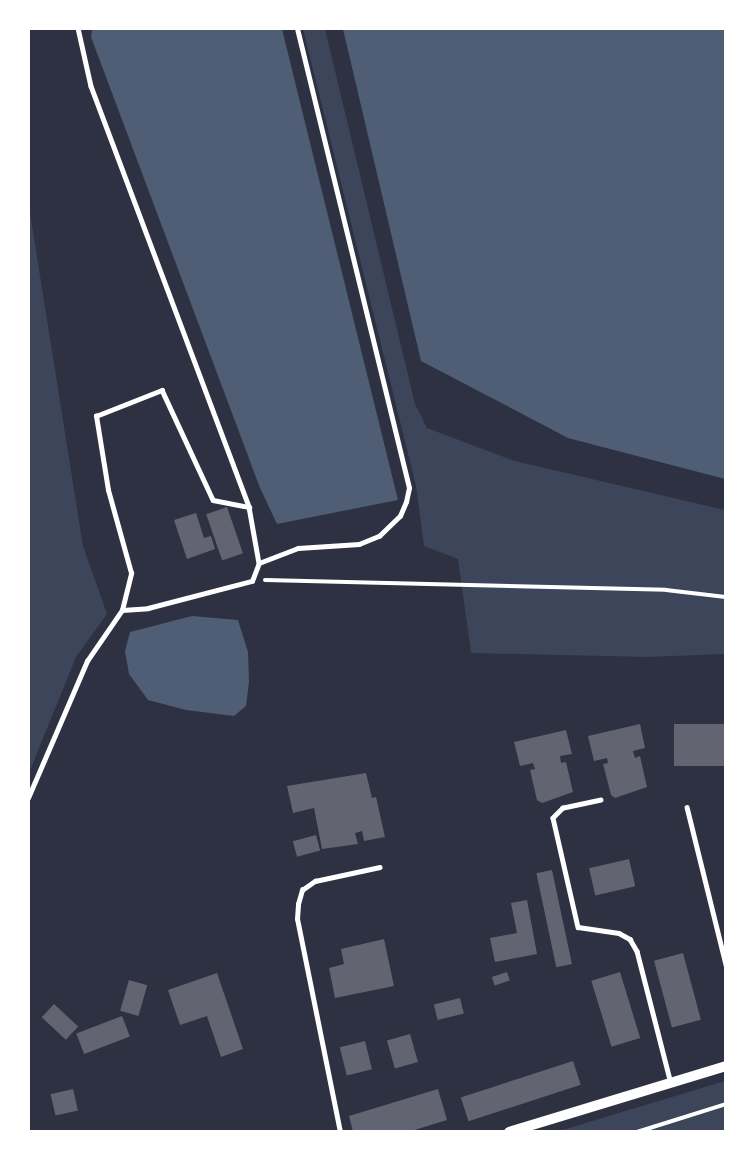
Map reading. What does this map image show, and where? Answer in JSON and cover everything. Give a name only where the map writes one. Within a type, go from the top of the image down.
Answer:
[{"type":"street","points":[[509,1131],[726,1066]]},
{"type":"lane","points":[[78,28],[91,86],[249,507],[259,563],[252,581],[148,608],[122,610]]},
{"type":"lane","points":[[259,563],[298,548],[359,544],[379,536],[400,516],[409,488],[297,28]]},
{"type":"lane","points":[[28,798],[87,661],[122,610],[131,573],[108,490],[96,416],[162,390],[213,500],[249,507]]},
{"type":"lane","points":[[601,800],[563,808],[553,818],[578,927],[619,933],[630,939],[637,951],[671,1083]]},
{"type":"lane","points":[[687,807],[726,965]]},
{"type":"lane","points":[[340,1131],[297,919],[298,904],[302,890],[315,881],[380,867]]},
{"type":"path","points":[[252,581],[286,578],[666,590],[726,597]]},
{"type":"path","points":[[637,1131],[726,1104]]},
{"type":"shaded area","points":[[92,29],[282,29],[398,500],[277,524],[260,488],[91,37]]},
{"type":"shaded area","points":[[303,29],[325,29],[415,404],[427,428],[515,461],[725,510],[725,654],[646,657],[471,653],[458,559],[424,546],[416,486]]},
{"type":"shaded area","points":[[343,29],[725,29],[725,479],[568,438],[421,361]]},
{"type":"shaded area","points":[[28,200],[83,546],[107,614],[76,657],[29,773]]},
{"type":"shaded area","points":[[192,616],[238,620],[248,652],[249,682],[246,706],[234,716],[186,710],[148,700],[129,674],[125,651],[130,632]]},
{"type":"shaded area","points":[[725,1081],[725,1131],[559,1131]]},
{"type":"building","points":[[227,507],[243,553],[222,560],[206,514]]},
{"type":"building","points":[[196,513],[204,538],[211,536],[215,549],[187,559],[174,520]]},
{"type":"building","points":[[640,724],[645,748],[633,751],[635,758],[640,756],[647,787],[615,798],[611,795],[603,764],[608,763],[607,758],[594,761],[588,736]]},
{"type":"building","points":[[674,724],[726,724],[726,766],[674,766]]},
{"type":"building","points":[[566,730],[572,754],[560,756],[561,763],[566,762],[573,792],[542,803],[537,800],[530,770],[535,769],[533,763],[520,766],[514,742]]},
{"type":"building","points":[[366,773],[372,798],[376,797],[385,837],[364,841],[362,831],[355,833],[358,844],[322,849],[314,808],[293,813],[287,786]]},
{"type":"building","points":[[316,835],[320,850],[297,857],[293,841]]},
{"type":"building","points":[[629,859],[635,886],[595,896],[589,868]]},
{"type":"building","points":[[552,870],[572,964],[556,967],[536,873]]},
{"type":"building","points":[[527,900],[537,954],[495,962],[490,938],[517,933],[511,903]]},
{"type":"building","points":[[384,939],[394,986],[335,998],[329,968],[344,964],[341,949]]},
{"type":"building","points":[[683,953],[701,1020],[672,1027],[654,961]]},
{"type":"building","points":[[507,972],[510,981],[495,986],[492,977]]},
{"type":"building","points":[[620,972],[640,1038],[611,1047],[591,981]]},
{"type":"building","points":[[217,973],[243,1049],[221,1057],[207,1016],[180,1025],[168,990]]},
{"type":"building","points":[[129,980],[147,985],[138,1016],[120,1011]]},
{"type":"building","points":[[460,998],[464,1014],[438,1020],[434,1005]]},
{"type":"building","points":[[54,1004],[78,1027],[66,1040],[42,1017]]},
{"type":"building","points":[[122,1016],[130,1037],[84,1054],[76,1034]]},
{"type":"building","points":[[410,1034],[418,1062],[395,1068],[387,1041]]},
{"type":"building","points":[[365,1041],[372,1069],[347,1075],[340,1047]]},
{"type":"building","points":[[573,1061],[581,1085],[469,1121],[461,1097]]},
{"type":"building","points":[[73,1089],[78,1110],[56,1116],[51,1094]]},
{"type":"building","points":[[438,1089],[447,1120],[408,1132],[353,1132],[349,1116]]}]
